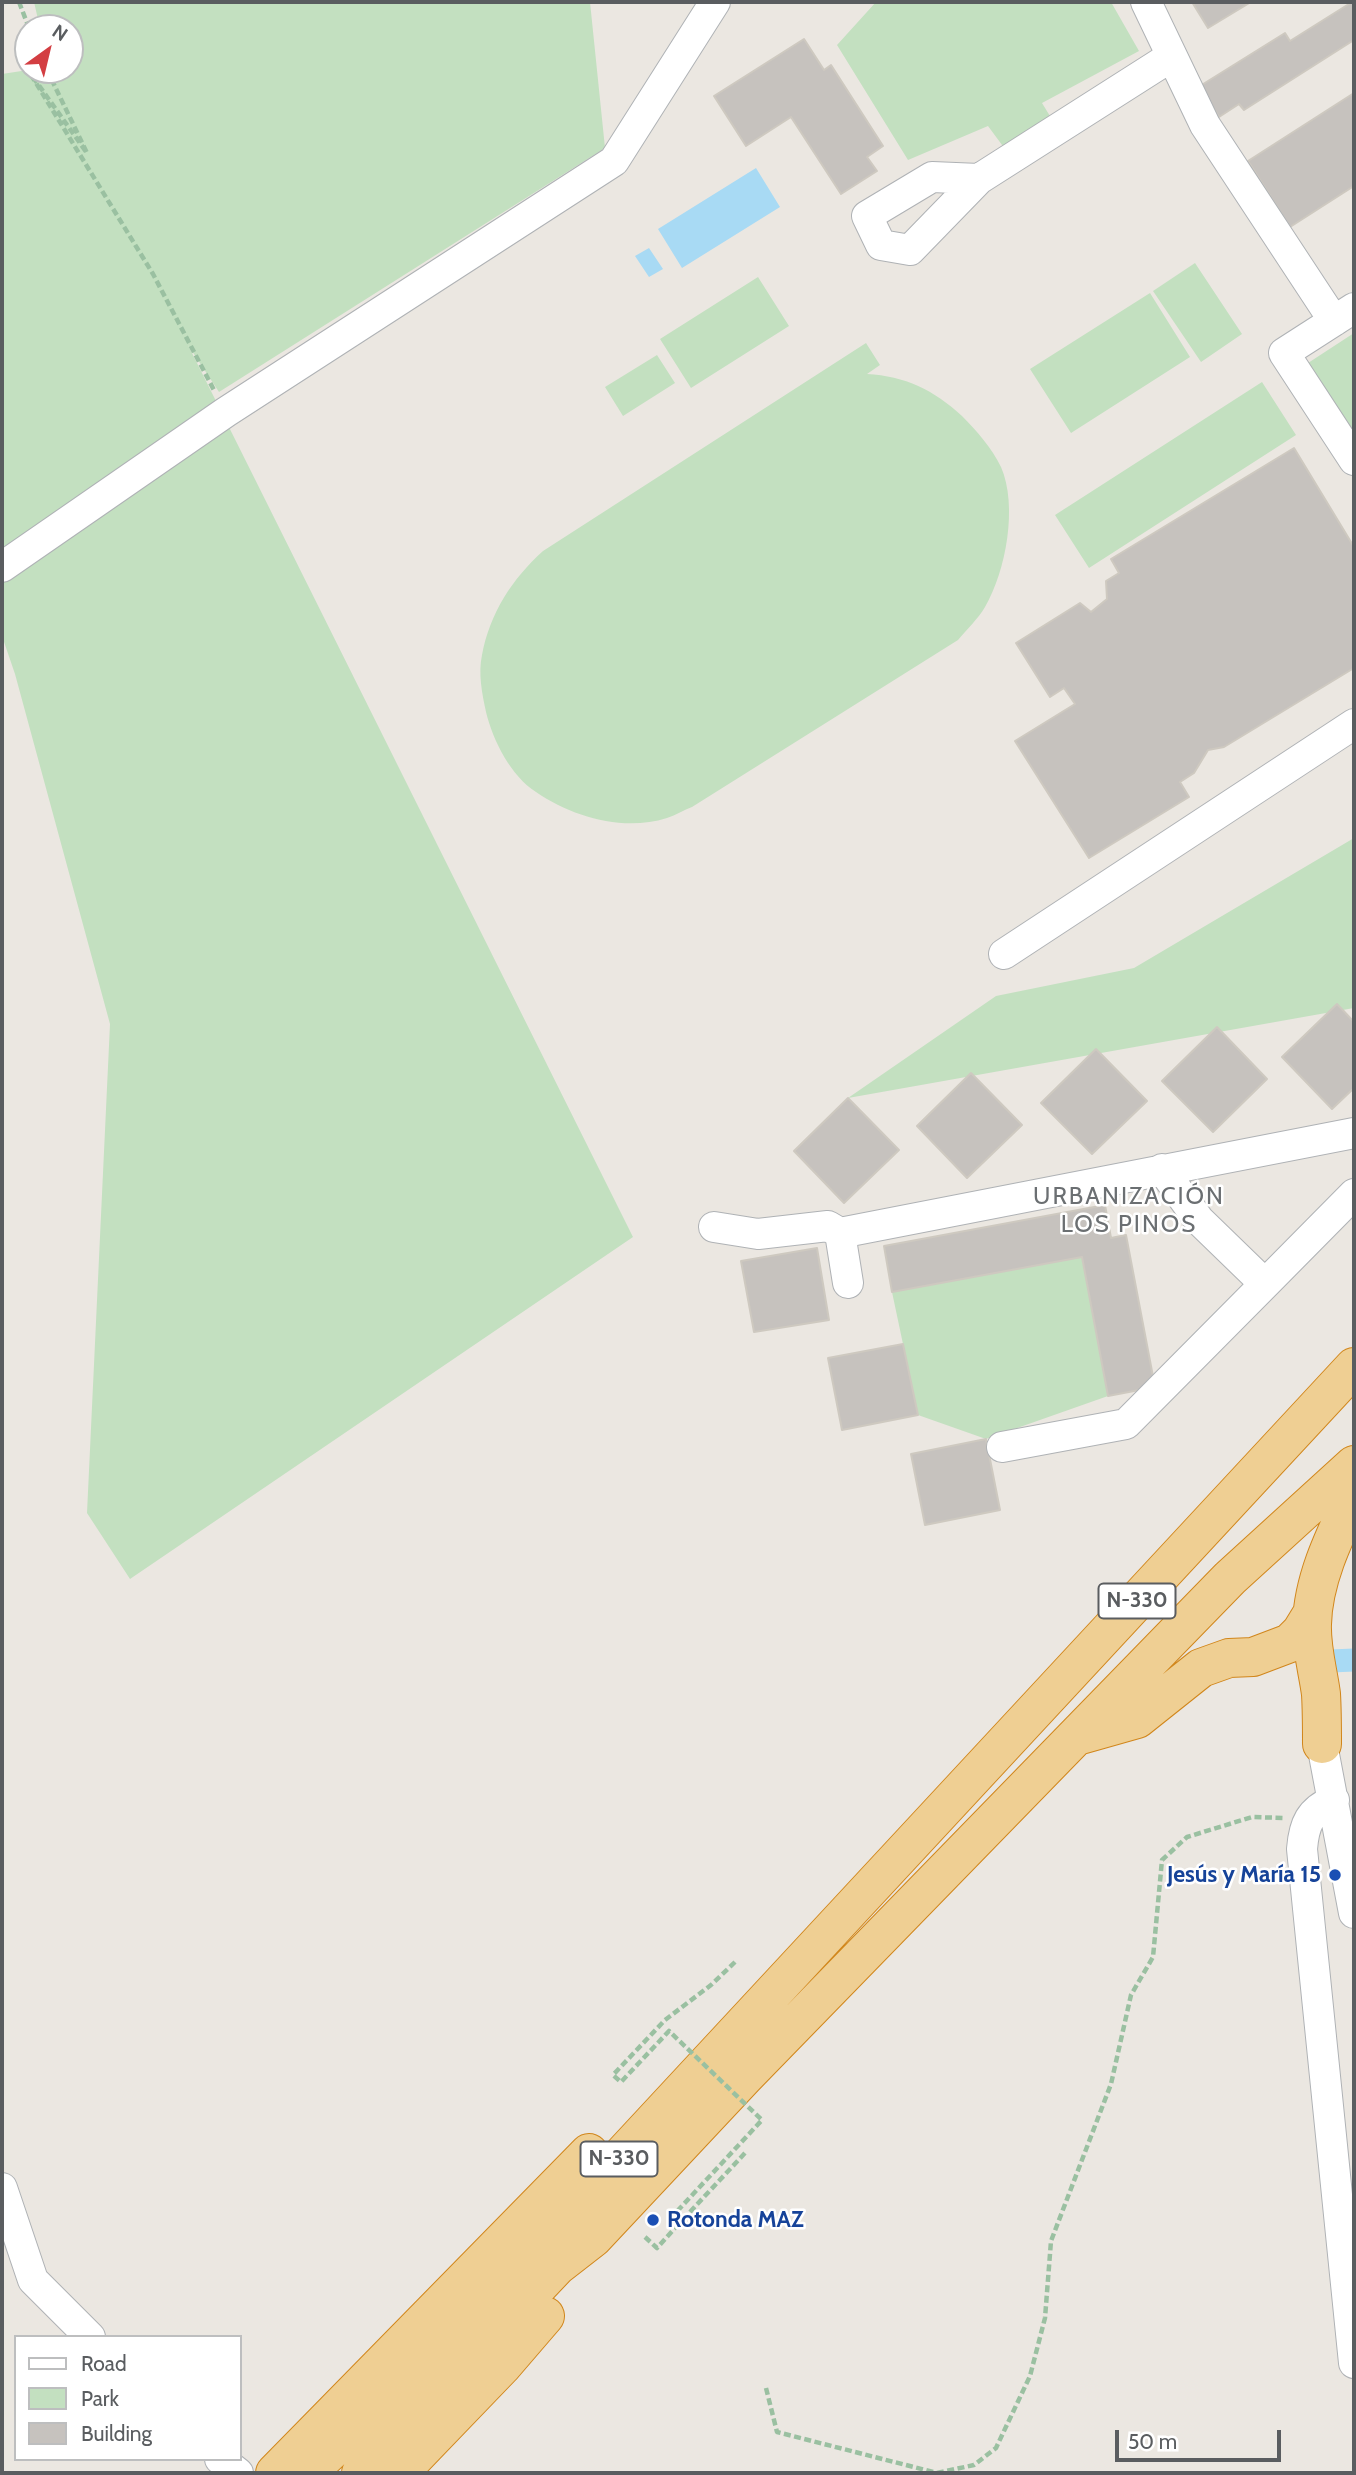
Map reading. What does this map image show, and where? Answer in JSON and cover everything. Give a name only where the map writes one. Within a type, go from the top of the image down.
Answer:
[{"type":"highway","name":"N-330","points":[[307,2473],[457,2333],[1354,1367]]},
{"type":"highway","name":"N-330","points":[[361,2473],[557,2266],[593,2238],[744,2077],[1230,1578],[1354,1465]]},
{"type":"highway","points":[[1322,1744],[1321,1696],[1312,1636],[1312,1614],[1323,1570],[1349,1512]]},
{"type":"highway","points":[[1074,1737],[1137,1719],[1201,1668],[1230,1658],[1253,1657],[1290,1643],[1301,1632],[1312,1614]]},
{"type":"highway","points":[[1253,1657],[1273,1664],[1299,1687],[1309,1704],[1322,1744]]},
{"type":"highway","points":[[275,2473],[850,1883],[920,1834]]},
{"type":"highway","points":[[399,2473],[549,2312],[593,2238]]},
{"type":"street","points":[[2,567],[226,412],[614,161],[715,2]]},
{"type":"street","points":[[1146,2],[1205,125],[1344,314],[1284,354],[1354,460]]},
{"type":"street","points":[[979,179],[1172,56]]},
{"type":"street","points":[[1004,954],[1354,724]]},
{"type":"street","points":[[714,1227],[758,1234],[828,1226],[840,1233],[1354,1133]]},
{"type":"street","points":[[1162,1169],[1199,1220],[1265,1284]]},
{"type":"street","points":[[1002,1447],[1126,1424],[1354,1194]]},
{"type":"street","points":[[840,1233],[848,1283]]},
{"type":"street","points":[[1322,1744],[1354,1913]]},
{"type":"street","points":[[1334,1800],[1321,1806],[1306,1822],[1302,1849],[1354,2363]]},
{"type":"street","points":[[2,2188],[10,2239],[33,2280],[88,2335]]},
{"type":"street","points":[[223,2461],[238,2473]]},
{"type":"path","points":[[37,84],[153,274],[226,412]]},
{"type":"path","points":[[38,84],[87,153],[54,84]]},
{"type":"path","points":[[766,2388],[777,2432],[937,2473],[974,2465],[996,2448],[1030,2376],[1045,2318],[1051,2241],[1111,2084],[1131,1996],[1153,1957],[1162,1860],[1188,1837],[1252,1817],[1280,1817],[1306,1822]]},
{"type":"path","points":[[675,2228],[668,2221],[762,2120],[669,2031],[621,2082],[613,2075],[665,2020],[711,1985],[735,1962]]},
{"type":"path","points":[[645,2237],[657,2248],[745,2153]]},
{"type":"green space","points":[[34,2],[590,2],[605,148],[219,392],[188,345],[633,1237],[130,1579],[87,1513],[110,1024],[15,674],[2,636],[2,74],[14,72],[14,84],[84,84],[84,14],[37,14]]},
{"type":"green space","points":[[876,2],[1111,2],[1139,51],[1042,103],[1053,121],[1005,149],[988,126],[908,160],[837,45]]},
{"type":"green space","points":[[1195,263],[1242,334],[1201,362],[1153,291]]},
{"type":"green space","points":[[758,277],[789,326],[691,388],[660,339]]},
{"type":"green space","points":[[1150,293],[1190,357],[1071,433],[1030,369]]},
{"type":"green space","points":[[1354,333],[1354,439],[1305,365]]},
{"type":"green space","points":[[866,343],[880,365],[867,374],[906,381],[941,399],[978,433],[1001,467],[1009,500],[1007,538],[999,575],[979,616],[958,640],[692,807],[670,817],[633,823],[599,820],[566,809],[536,792],[519,777],[498,746],[486,712],[481,684],[480,669],[486,640],[497,611],[512,585],[543,551]]},
{"type":"green space","points":[[657,355],[675,383],[623,416],[605,387]]},
{"type":"green space","points":[[1262,382],[1296,435],[1089,568],[1055,515]]},
{"type":"green space","points":[[1354,838],[1354,1008],[848,1098],[996,996],[1134,968]]},
{"type":"green space","points":[[1082,1257],[1108,1396],[986,1439],[918,1415],[892,1292]]},
{"type":"water","points":[[756,168],[780,207],[682,268],[658,229]]},
{"type":"water","points":[[649,248],[663,269],[649,277],[635,256]]},
{"type":"building","points":[[1192,2],[1251,2],[1208,28]]},
{"type":"building","points":[[1352,2],[1354,40],[1244,110],[1239,104],[1219,117],[1200,86],[1285,33],[1290,41]]},
{"type":"building","points":[[804,39],[824,70],[831,65],[883,146],[867,157],[877,171],[841,194],[791,117],[746,146],[714,96]]},
{"type":"building","points":[[1354,93],[1354,186],[1290,227],[1248,161]]},
{"type":"building","points":[[1294,448],[1354,547],[1354,668],[1224,747],[1208,750],[1194,773],[1180,782],[1189,797],[1089,858],[1015,741],[1075,704],[1064,688],[1050,697],[1016,643],[1080,603],[1091,612],[1107,599],[1106,581],[1119,573],[1111,559]]},
{"type":"building","points":[[1337,1004],[1354,1022],[1354,1088],[1332,1109],[1282,1057]]},
{"type":"building","points":[[1217,1027],[1267,1079],[1213,1132],[1162,1081]]},
{"type":"building","points":[[1096,1049],[1147,1101],[1092,1154],[1041,1103]]},
{"type":"building","points":[[971,1073],[1022,1125],[967,1178],[917,1126]]},
{"type":"building","points":[[848,1098],[899,1150],[844,1203],[794,1151]]},
{"type":"building","points":[[1105,1205],[1111,1238],[1126,1235],[1155,1387],[1108,1396],[1082,1257],[892,1292],[884,1246]]},
{"type":"building","points":[[817,1248],[829,1320],[754,1332],[741,1261]]},
{"type":"building","points":[[903,1344],[918,1415],[842,1430],[828,1358]]},
{"type":"building","points":[[986,1439],[1000,1510],[925,1525],[911,1454]]},
{"type":"waterway","points":[[1331,1661],[1354,1660]]},
{"type":"place","name":"Jesús y María 15","points":[[1335,1875]]},
{"type":"place","name":"Rotonda MAZ","points":[[653,2220]]},
{"type":"district","name":"URBANIZACIÓN LOS PINOS","points":[[1129,1211]]}]
